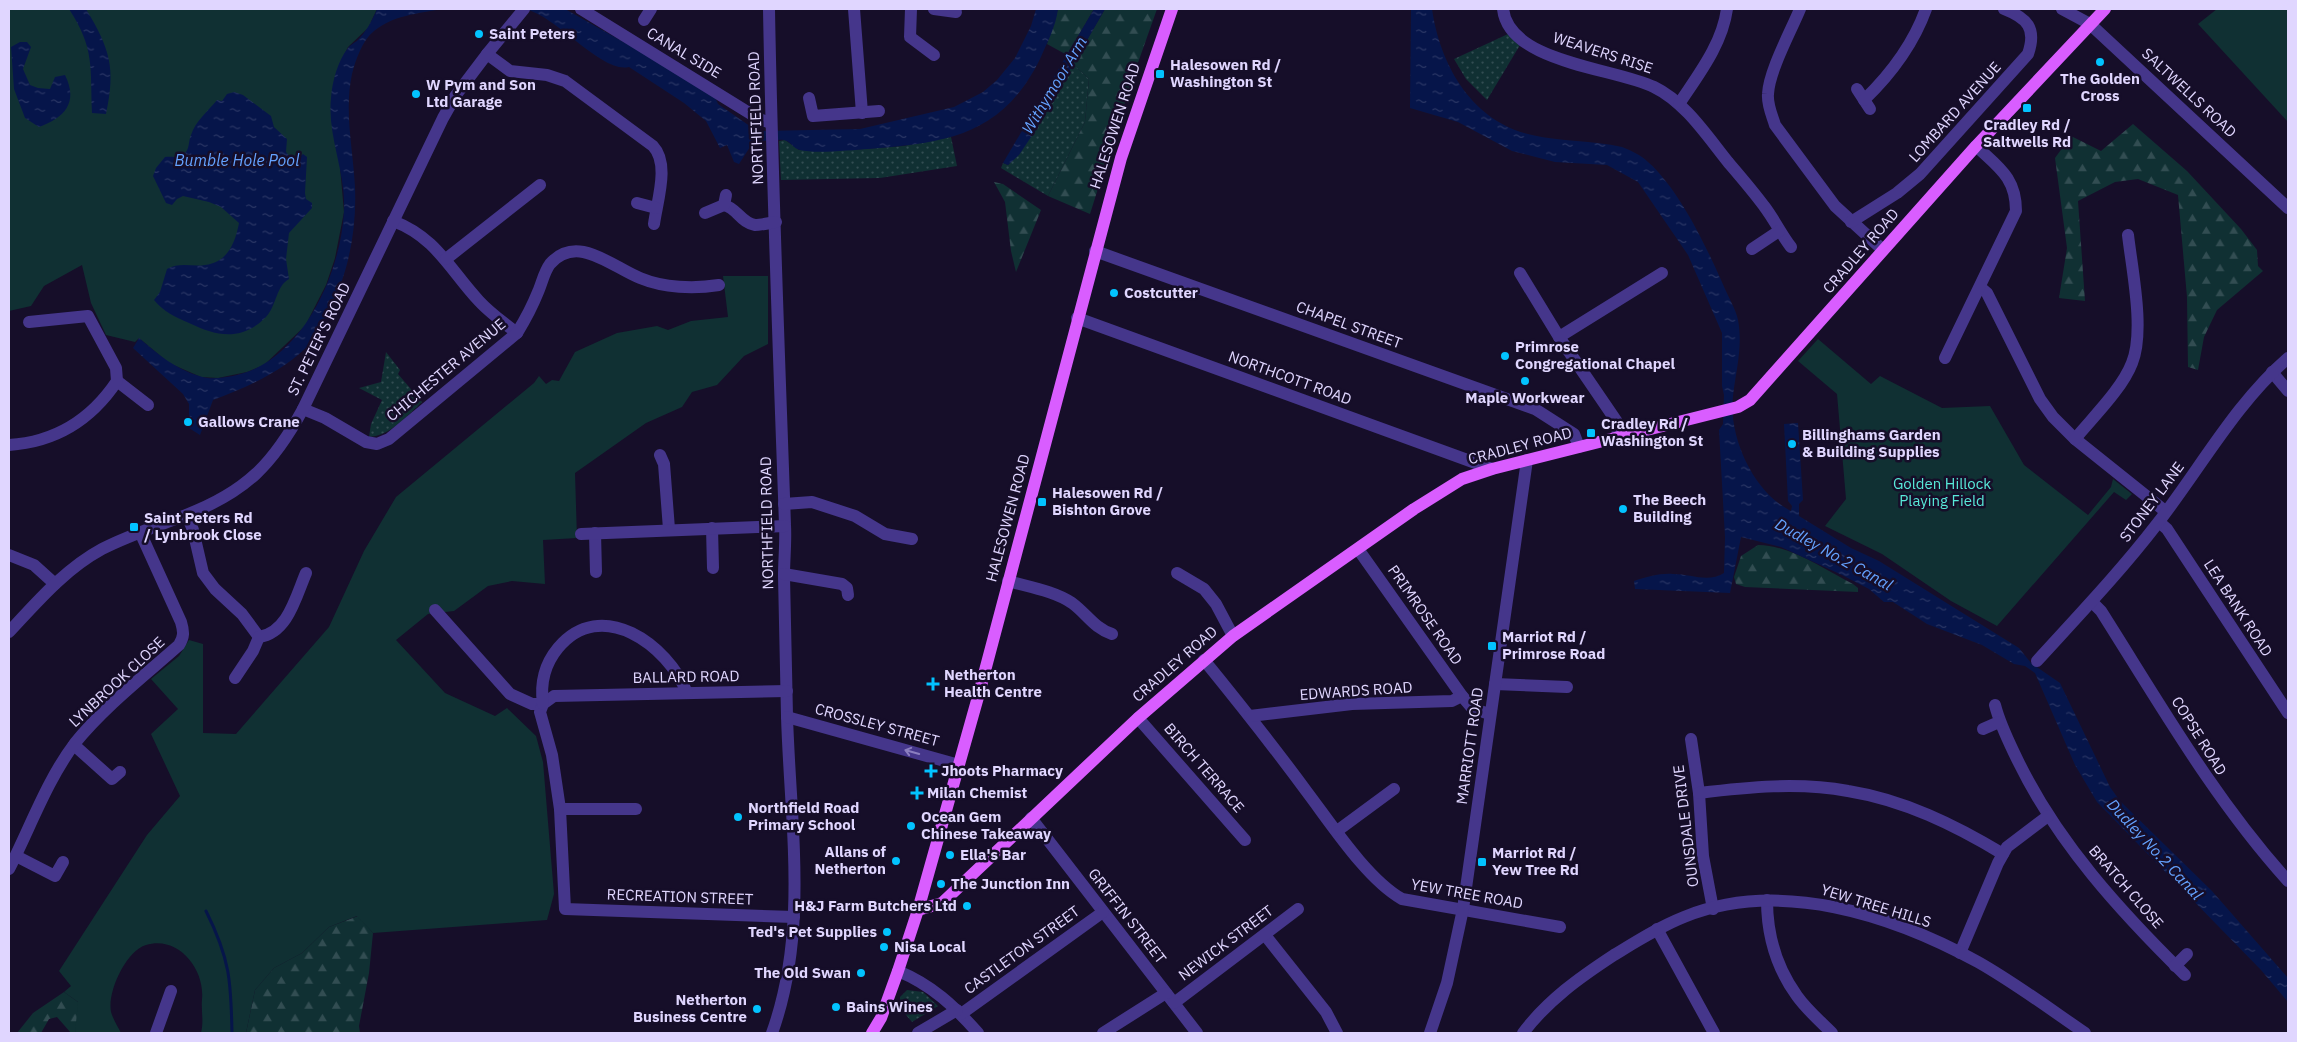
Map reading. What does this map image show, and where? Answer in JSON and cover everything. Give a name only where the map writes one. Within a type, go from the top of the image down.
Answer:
[{"type":"main road","name":"HALESOWEN ROAD","points":[[872,1033],[880,1018],[898,971],[918,910],[959,765],[1095,251],[1133,117],[1172,9]]},
{"type":"main road","name":"CRADLEY ROAD","points":[[918,910],[942,903],[1138,718],[1233,636],[1414,509],[1462,479],[1492,469],[1618,436],[1710,415],[1738,407],[1750,400],[1976,146],[2105,9]]},
{"type":"street","name":"CANAL SIDE","points":[[581,9],[724,97],[771,123]]},
{"type":"street","name":"NORTHFIELD ROAD","points":[[769,9],[771,123],[776,222],[785,526],[784,574],[787,717],[794,917],[788,975],[772,1033]]},
{"type":"street","points":[[854,9],[862,112]]},
{"type":"street","points":[[911,9],[910,37],[934,56]]},
{"type":"street","points":[[934,9],[956,12]]},
{"type":"street","name":"WEAVERS RISE","points":[[1502,9],[1508,24],[1529,45],[1560,59],[1639,80],[1656,87],[1679,104],[1765,206],[1778,231],[1791,248]]},
{"type":"street","points":[[1679,104],[1707,62],[1722,29],[1727,9]]},
{"type":"street","points":[[1800,9],[1770,82],[1768,95],[1770,111],[1775,125],[1835,206],[1883,250]]},
{"type":"street","points":[[1864,99],[1882,83],[1902,58],[1918,30],[1926,9]]},
{"type":"street","name":"LOMBARD AVENUE","points":[[1851,222],[1897,193],[1920,174],[2028,54],[2032,36],[2026,21],[2020,15],[2004,9]]},
{"type":"street","name":"SALTWELLS ROAD","points":[[2062,9],[2090,24],[2288,208]]},
{"type":"street","name":"ST. PETER'S ROAD","points":[[9,632],[55,584],[101,550],[140,532],[186,515],[230,494],[268,464],[284,443],[303,409],[443,118],[456,95],[521,11]]},
{"type":"street","points":[[487,54],[510,71],[547,75],[565,81],[660,153],[661,164],[654,224]]},
{"type":"street","points":[[809,98],[812,116],[879,111]]},
{"type":"street","points":[[1945,358],[2011,225],[2016,211],[2014,187],[2006,176],[1976,146]]},
{"type":"street","points":[[446,259],[540,185]]},
{"type":"street","points":[[705,213],[725,200],[743,220],[749,223],[755,225],[776,222]]},
{"type":"street","points":[[637,204],[656,208]]},
{"type":"street","points":[[393,221],[422,236],[446,259],[479,301],[517,333]]},
{"type":"street","points":[[1752,249],[1778,231]]},
{"type":"street","points":[[2075,439],[2117,388],[2132,365],[2136,352],[2138,330],[2128,235]]},
{"type":"street","name":"CHAPEL STREET","points":[[1095,251],[1535,409],[1574,434],[1579,447]]},
{"type":"street","name":"CHICHESTER AVENUE","points":[[303,409],[325,418],[366,442],[377,444],[389,439],[406,427],[517,333],[538,293],[547,268],[557,258],[566,253],[588,252],[640,278],[662,284],[696,287],[719,285]]},
{"type":"street","points":[[1520,273],[1559,337],[1617,422],[1618,436]]},
{"type":"street","points":[[1559,337],[1662,273]]},
{"type":"street","name":"LEA BANK ROAD","points":[[1980,287],[1987,293],[2040,399],[2053,417],[2162,517],[2167,529],[2288,713]]},
{"type":"street","points":[[9,445],[33,442],[67,430],[100,404],[117,381],[116,368],[88,316],[29,322]]},
{"type":"street","name":"NORTHCOTT ROAD","points":[[1078,318],[1492,469]]},
{"type":"street","name":"STONEY LANE","points":[[2037,661],[2092,602],[2162,517],[2241,410],[2272,372],[2288,358]]},
{"type":"street","points":[[2272,372],[2288,391]]},
{"type":"street","points":[[117,381],[148,405]]},
{"type":"street","points":[[660,455],[664,464],[669,529]]},
{"type":"street","name":"MARRIOTT ROAD","points":[[1430,1033],[1447,983],[1463,909],[1527,460]]},
{"type":"street","points":[[784,504],[812,502],[855,516],[885,534],[912,539]]},
{"type":"street","points":[[186,515],[193,530],[204,573],[215,589],[242,614],[259,637]]},
{"type":"street","points":[[582,534],[669,529],[785,526]]},
{"type":"street","points":[[712,528],[714,568]]},
{"type":"street","name":"LYNBROOK CLOSE","points":[[9,869],[63,762],[74,745],[97,721],[179,645],[184,634],[181,622],[140,532]]},
{"type":"street","points":[[595,533],[596,572]]},
{"type":"street","name":"PRIMROSE ROAD","points":[[1358,549],[1462,696],[1473,709],[1490,714]]},
{"type":"street","points":[[9,555],[34,565],[55,584]]},
{"type":"street","points":[[259,637],[266,636],[279,628],[306,573]]},
{"type":"street","points":[[1177,573],[1204,590],[1216,604],[1233,636]]},
{"type":"street","points":[[784,574],[842,584],[847,588],[848,595]]},
{"type":"street","points":[[1008,582],[1046,592],[1070,602],[1087,615],[1098,629],[1112,634]]},
{"type":"street","name":"COPSE ROAD","points":[[2092,602],[2101,611],[2208,781],[2261,851],[2288,881]]},
{"type":"street","points":[[435,610],[510,694],[532,704],[543,704]]},
{"type":"street","points":[[636,809],[560,809],[552,755],[540,712],[543,704],[541,687],[548,663],[554,652],[562,644],[580,631],[603,625],[630,631],[649,642],[681,680],[687,693]]},
{"type":"street","points":[[235,678],[253,651],[259,637]]},
{"type":"street","name":"YEW TREE ROAD","points":[[1204,660],[1250,716],[1337,831],[1386,890],[1402,899],[1560,927]]},
{"type":"street","points":[[1495,684],[1567,687]]},
{"type":"street","name":"BALLARD ROAD","points":[[543,704],[554,696],[787,691]]},
{"type":"street","name":"EDWARDS ROAD","points":[[1250,716],[1352,704],[1452,701],[1462,696]]},
{"type":"street","name":"BRATCH CLOSE","points":[[1995,705],[1999,722],[2031,788],[2048,816],[2116,905],[2180,971],[2187,954]]},
{"type":"street","name":"CROSSLEY STREET","points":[[787,717],[959,765]]},
{"type":"street","name":"BIRCH TERRACE","points":[[1138,718],[1245,840]]},
{"type":"street","points":[[1983,729],[1999,722]]},
{"type":"street","name":"OUNSDALE DRIVE","points":[[1691,739],[1699,793],[1703,856],[1713,909]]},
{"type":"street","name":"LYNBROOK CLOSE","points":[[74,745],[112,779],[120,772]]},
{"type":"street","points":[[1699,793],[1775,786],[1848,791],[1928,814],[1962,830],[2003,854]]},
{"type":"street","points":[[1337,831],[1394,789]]},
{"type":"street","name":"RECREATION STREET","points":[[560,809],[565,909],[794,917]]},
{"type":"street","points":[[1960,953],[2003,854],[2015,840],[2048,816]]},
{"type":"street","name":"GRIFFIN STREET","points":[[1031,818],[1198,1033]]},
{"type":"street","points":[[16,856],[55,876],[63,862]]},
{"type":"street","points":[[1767,900],[1770,940],[1784,974],[1797,996],[1832,1033]]},
{"type":"street","name":"YEW TREE HILLS","points":[[1523,1033],[1542,1009],[1559,994],[1595,968],[1657,929],[1685,916],[1713,909],[1767,900],[1803,902],[1850,912],[1911,932],[1960,953],[2014,984],[2085,1033]]},
{"type":"street","name":"NEWICK STREET","points":[[1104,1033],[1170,998],[1265,935],[1298,909]]},
{"type":"street","name":"CASTLETON STREET","points":[[918,1033],[959,1012],[1103,912]]},
{"type":"street","points":[[1657,929],[1714,1033]]},
{"type":"street","points":[[1265,935],[1326,1012],[1337,1033]]},
{"type":"street","points":[[898,971],[917,979],[939,993],[978,1033]]},
{"type":"street","points":[[156,1033],[171,991]]},
{"type":"green space","points":[[9,9],[377,9],[368,28],[348,47],[333,87],[344,212],[335,258],[326,285],[305,326],[264,365],[247,372],[218,378],[201,377],[169,363],[139,338],[135,342],[106,335],[91,303],[82,265],[44,286],[31,306],[9,311]]},
{"type":"green space","points":[[1058,9],[1094,9],[1067,55],[1047,44]]},
{"type":"green space","points":[[1105,9],[1157,9],[1134,74],[1090,214],[1048,196],[1085,122],[1089,79],[1073,64]]},
{"type":"green space","points":[[2217,9],[2288,9],[2288,122],[2198,24]]},
{"type":"green space","points":[[1508,34],[1520,45],[1487,100],[1466,79],[1454,59]]},
{"type":"green space","points":[[1073,64],[1089,79],[1085,122],[1048,196],[1001,168],[1003,163],[1008,165],[1035,131]]},
{"type":"green space","points":[[2133,124],[2187,171],[2241,229],[2257,250],[2258,266],[2263,271],[2217,310],[2204,337],[2198,370],[2188,367],[2187,297],[2178,195],[2138,179],[2115,182],[2078,201],[2085,301],[2059,298],[2067,248],[2055,158],[2071,136],[2101,151]]},
{"type":"green space","points":[[951,137],[957,166],[880,178],[781,180],[779,141],[785,140],[799,150],[851,150],[903,146]]},
{"type":"green space","points":[[994,182],[1003,184],[1041,210],[1016,272],[1011,251],[1005,202]]},
{"type":"green space","points":[[723,276],[768,276],[768,344],[744,356],[717,385],[692,392],[682,407],[646,423],[575,473],[577,538],[543,540],[545,584],[512,581],[488,586],[454,611],[428,614],[396,640],[445,693],[495,716],[507,708],[536,736],[543,762],[554,894],[547,920],[373,933],[357,916],[329,927],[302,953],[274,968],[255,990],[246,1033],[201,1033],[202,988],[194,966],[179,950],[169,945],[158,943],[146,945],[132,955],[125,964],[112,994],[111,1012],[121,1033],[75,1033],[78,1002],[64,992],[71,986],[59,971],[147,835],[180,796],[151,734],[178,709],[151,679],[179,656],[189,640],[203,644],[203,733],[236,734],[329,627],[364,551],[396,497],[534,383],[539,376],[546,384],[552,380],[559,381],[575,352],[617,333],[657,326],[668,330],[691,321],[728,317]]},
{"type":"green space","name":"Golden Hillock Playing Field","points":[[1818,339],[1871,384],[1880,376],[1942,408],[1990,406],[2024,465],[2088,515],[2111,487],[2113,479],[2132,494],[2126,500],[2114,492],[1997,626],[1951,601],[1882,554],[1825,526],[1846,499],[1837,394],[1798,361]]},
{"type":"green space","points":[[386,352],[400,370],[398,374],[422,402],[391,429],[377,436],[369,437],[371,424],[382,400],[359,388],[381,382]]},
{"type":"green space","points":[[1758,545],[1782,549],[1807,559],[1853,584],[1858,588],[1858,592],[1745,587],[1736,584],[1734,577],[1741,556]]},
{"type":"green space","points":[[358,916],[373,933],[369,973],[359,1026],[360,1033],[246,1033],[255,990],[274,968],[302,953],[329,927]]},
{"type":"green space","points":[[907,990],[923,992],[938,1006],[912,1022],[900,1008],[900,997]]},
{"type":"green space","points":[[64,992],[78,1002],[78,1022],[75,1033],[71,1033],[57,1017],[49,1019],[41,1033],[17,1033],[33,1013]]},
{"type":"water","points":[[69,9],[86,9],[106,48],[109,59],[110,84],[106,114],[92,113],[90,59],[83,36]]},
{"type":"water","points":[[377,9],[441,9],[398,18],[382,26],[374,31],[366,40],[358,56],[352,74],[349,102],[355,187],[354,222],[349,256],[339,289],[313,341],[279,369],[241,389],[213,400],[200,435],[189,428],[189,404],[183,394],[133,348],[139,338],[174,365],[190,373],[203,377],[220,378],[257,368],[279,354],[297,335],[313,312],[325,287],[335,262],[341,236],[344,197],[330,112],[334,78],[344,53],[363,34]]},
{"type":"water","points":[[525,9],[565,9],[666,66],[715,97],[718,104],[757,131],[860,129],[954,107],[983,92],[997,80],[1015,58],[1031,26],[1036,9],[1058,9],[1048,41],[1025,85],[1008,105],[989,120],[969,131],[947,138],[896,147],[815,152],[800,150],[784,140],[757,140],[739,164],[734,162],[727,145],[720,148],[706,121],[684,103],[629,67],[618,67],[606,62],[551,22]]},
{"type":"water","name":"Withymoor Arm","points":[[1094,9],[1105,9],[1035,131],[1019,155],[1008,165],[1003,163]]},
{"type":"water","name":"Dudley No.2 Canal","points":[[1411,9],[1432,9],[1436,30],[1451,70],[1462,88],[1492,118],[1511,128],[1532,135],[1622,147],[1642,157],[1660,174],[1692,221],[1737,316],[1739,349],[1733,396],[1733,412],[1739,446],[1755,478],[1778,503],[1791,511],[1792,506],[1788,501],[1784,424],[1798,423],[1803,500],[1799,504],[1799,516],[1851,548],[1879,561],[2019,648],[2031,663],[2060,683],[2110,787],[2120,801],[2212,891],[2288,978],[2288,1002],[2261,970],[2097,802],[2075,765],[2035,673],[2025,666],[2014,664],[1982,645],[1927,624],[1893,602],[1884,602],[1869,589],[1781,547],[1741,537],[1730,593],[1635,589],[1634,581],[1658,575],[1680,574],[1706,578],[1724,573],[1725,537],[1719,430],[1723,424],[1724,395],[1722,386],[1722,333],[1688,255],[1638,182],[1607,165],[1555,162],[1512,151],[1458,122],[1410,108]]},
{"type":"water","points":[[20,42],[27,42],[31,47],[23,69],[30,85],[50,89],[55,77],[65,75],[69,85],[70,101],[67,108],[56,119],[39,127],[25,118],[14,89],[11,47]]},
{"type":"water","name":"Bumble Hole Pool","points":[[234,92],[243,95],[271,116],[274,127],[287,139],[286,152],[291,158],[298,158],[303,154],[307,157],[305,193],[306,199],[312,203],[312,208],[289,233],[286,259],[289,279],[281,286],[270,312],[257,325],[238,333],[228,334],[199,328],[179,319],[154,300],[160,292],[167,269],[181,265],[205,265],[225,256],[233,244],[239,223],[221,207],[209,202],[183,196],[172,205],[166,203],[153,176],[156,168],[165,157],[175,157],[186,152],[193,130],[199,121],[217,100],[222,101],[227,94]]},
{"type":"waterway","points":[[206,911],[220,943],[228,970],[232,1033]]},
{"type":"place","name":"Saint Peters","points":[[479,34]]},
{"type":"place","name":"The Golden Cross","points":[[2100,62]]},
{"type":"place","name":"Halesowen Rd / Washington St","points":[[1160,74]]},
{"type":"place","name":"W Pym and Son Ltd Garage","points":[[416,94]]},
{"type":"place","name":"Cradley Rd / Saltwells Rd","points":[[2027,108]]},
{"type":"place","name":"Costcutter","points":[[1114,293]]},
{"type":"place","name":"Primrose Congregational Chapel","points":[[1505,356]]},
{"type":"place","name":"Maple Workwear","points":[[1525,381]]},
{"type":"place","name":"Gallows Crane","points":[[188,422]]},
{"type":"place","name":"Cradley Rd / Washington St","points":[[1591,433]]},
{"type":"place","name":"Billinghams Garden & Building Supplies","points":[[1792,444]]},
{"type":"place","name":"Halesowen Rd / Bishton Grove","points":[[1042,502]]},
{"type":"place","name":"The Beech Building","points":[[1623,509]]},
{"type":"place","name":"Saint Peters Rd / Lynbrook Close","points":[[134,527]]},
{"type":"place","name":"Marriot Rd / Primrose Road","points":[[1492,646]]},
{"type":"place","name":"Netherton Health Centre","points":[[933,684]]},
{"type":"place","name":"Jhoots Pharmacy","points":[[931,771]]},
{"type":"place","name":"Milan Chemist","points":[[917,793]]},
{"type":"place","name":"Northfield Road Primary School","points":[[738,817]]},
{"type":"place","name":"Ocean Gem Chinese Takeaway","points":[[911,826]]},
{"type":"place","name":"Ella's Bar","points":[[950,855]]},
{"type":"place","name":"Allans of Netherton","points":[[896,861]]},
{"type":"place","name":"Marriot Rd / Yew Tree Rd","points":[[1482,862]]},
{"type":"place","name":"The Junction Inn","points":[[941,884]]},
{"type":"place","name":"H&J Farm Butchers Ltd","points":[[967,906]]},
{"type":"place","name":"Ted's Pet Supplies","points":[[887,932]]},
{"type":"place","name":"Nisa Local","points":[[884,947]]},
{"type":"place","name":"The Old Swan","points":[[861,973]]},
{"type":"place","name":"Bains Wines","points":[[836,1007]]},
{"type":"place","name":"Netherton Business Centre","points":[[757,1009]]}]
